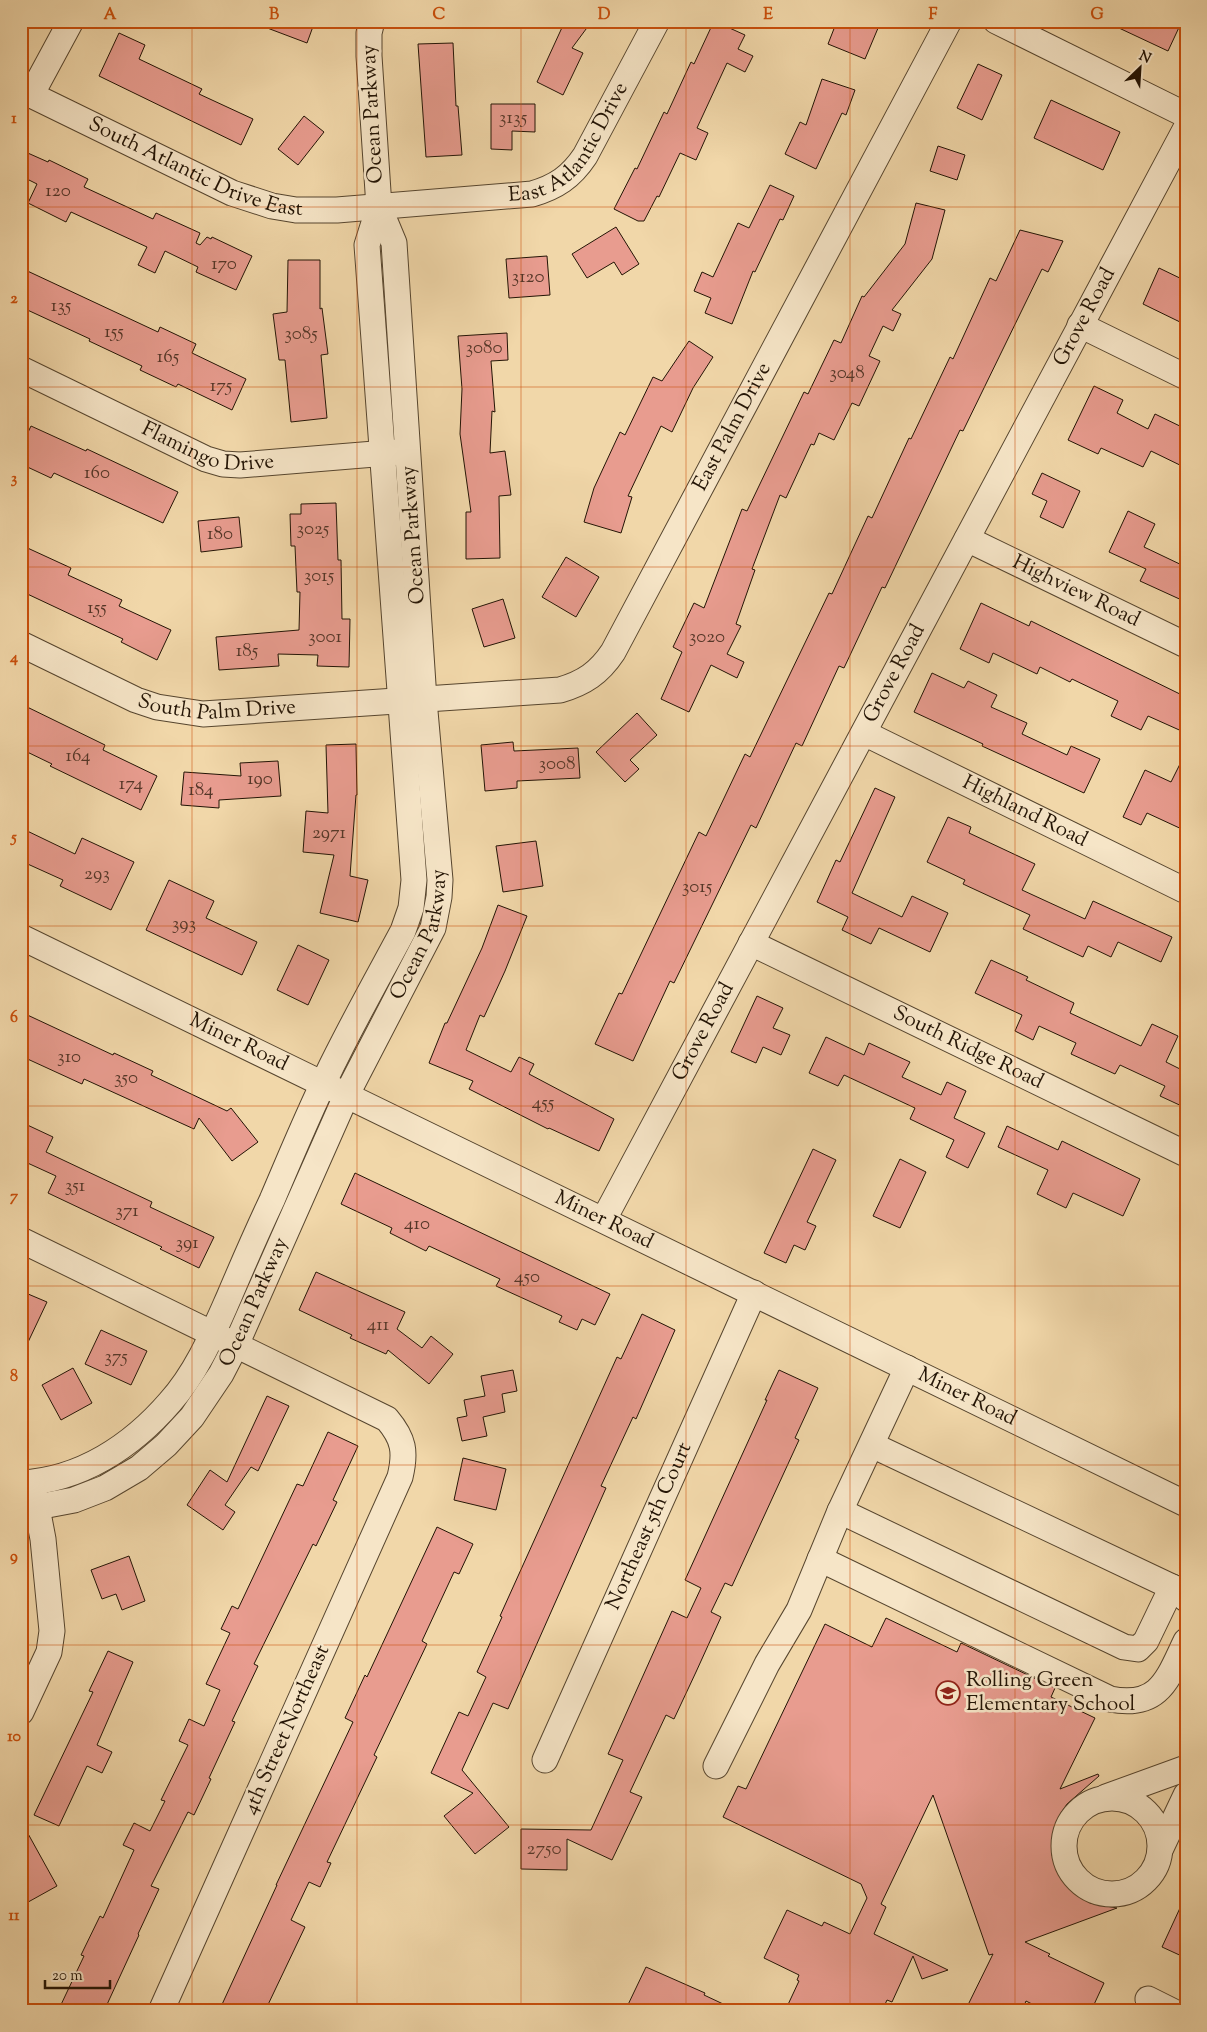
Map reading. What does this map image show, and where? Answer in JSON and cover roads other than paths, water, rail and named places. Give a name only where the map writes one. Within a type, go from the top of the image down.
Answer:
[{"type":"street","points":[[26,92],[71,21]]},
{"type":"street","name":"Ocean Parkway","points":[[26,1483],[66,1474],[93,1465],[123,1447],[148,1426],[172,1401],[198,1361],[213,1333],[323,1083],[403,931],[412,908],[414,880],[409,451],[394,242],[379,207],[369,56],[369,32],[372,21]]},
{"type":"street","name":"East Atlantic Drive","points":[[379,207],[532,194],[548,190],[563,181],[575,170],[585,156],[657,21]]},
{"type":"street","name":"East Palm Drive","points":[[412,700],[560,690],[584,682],[603,666],[613,652],[950,21]]},
{"type":"street","points":[[996,21],[1186,115]]},
{"type":"street","name":"South Atlantic Drive East","points":[[26,92],[232,193],[253,201],[296,210],[379,207]]},
{"type":"street","name":"Grove Road","points":[[604,1220],[1186,128]]},
{"type":"street","name":"Ocean Parkway","points":[[29,1508],[74,1500],[105,1488],[139,1468],[166,1445],[192,1418],[221,1374],[236,1344],[347,1094],[426,942],[437,913],[440,880],[412,700],[382,454],[367,245],[379,207]]},
{"type":"street","points":[[1080,325],[1186,377]]},
{"type":"street","name":"Flamingo Drive","points":[[21,369],[206,459],[223,464],[240,465],[409,451]]},
{"type":"street","name":"Highview Road","points":[[967,538],[1186,645]]},
{"type":"street","name":"South Palm Drive","points":[[21,644],[136,700],[175,711],[203,714],[412,700]]},
{"type":"street","name":"Highland Road","points":[[864,733],[1186,891]]},
{"type":"street","name":"Miner Road","points":[[21,937],[1186,1504]]},
{"type":"street","name":"South Ridge Road","points":[[751,943],[1186,1154]]},
{"type":"street","points":[[21,1240],[236,1344]]},
{"type":"street","name":"Northeast 5th Court","points":[[545,1760],[754,1293]]},
{"type":"street","name":"4th Street Northeast","points":[[162,2011],[400,1477],[404,1462],[403,1446],[397,1431],[386,1420],[236,1344]]},
{"type":"street","points":[[716,1766],[767,1664],[799,1610],[840,1512],[907,1368]]},
{"type":"street","points":[[840,1512],[1124,1647],[1138,1648],[1146,1640],[1179,1593],[872,1445]]},
{"type":"street","points":[[21,1712],[49,1652],[52,1631],[42,1539],[29,1508],[26,1483]]},
{"type":"street","points":[[820,1559],[1110,1699],[1126,1702],[1141,1700],[1156,1692],[1167,1681],[1186,1641]]},
{"type":"street","points":[[1186,1768],[1089,1803],[1076,1813],[1067,1828],[1064,1844],[1066,1861],[1074,1876],[1087,1887],[1102,1893],[1119,1894],[1135,1889],[1149,1878],[1158,1864],[1161,1848],[1186,1795]]},
{"type":"street","points":[[1105,1798],[1122,1798],[1135,1803],[1146,1811],[1157,1828],[1161,1848]]},
{"type":"street","points":[[1148,1999],[1172,2011]]},
{"type":"place","name":"Rolling Green Elementary School","points":[[948,1693]]}]
